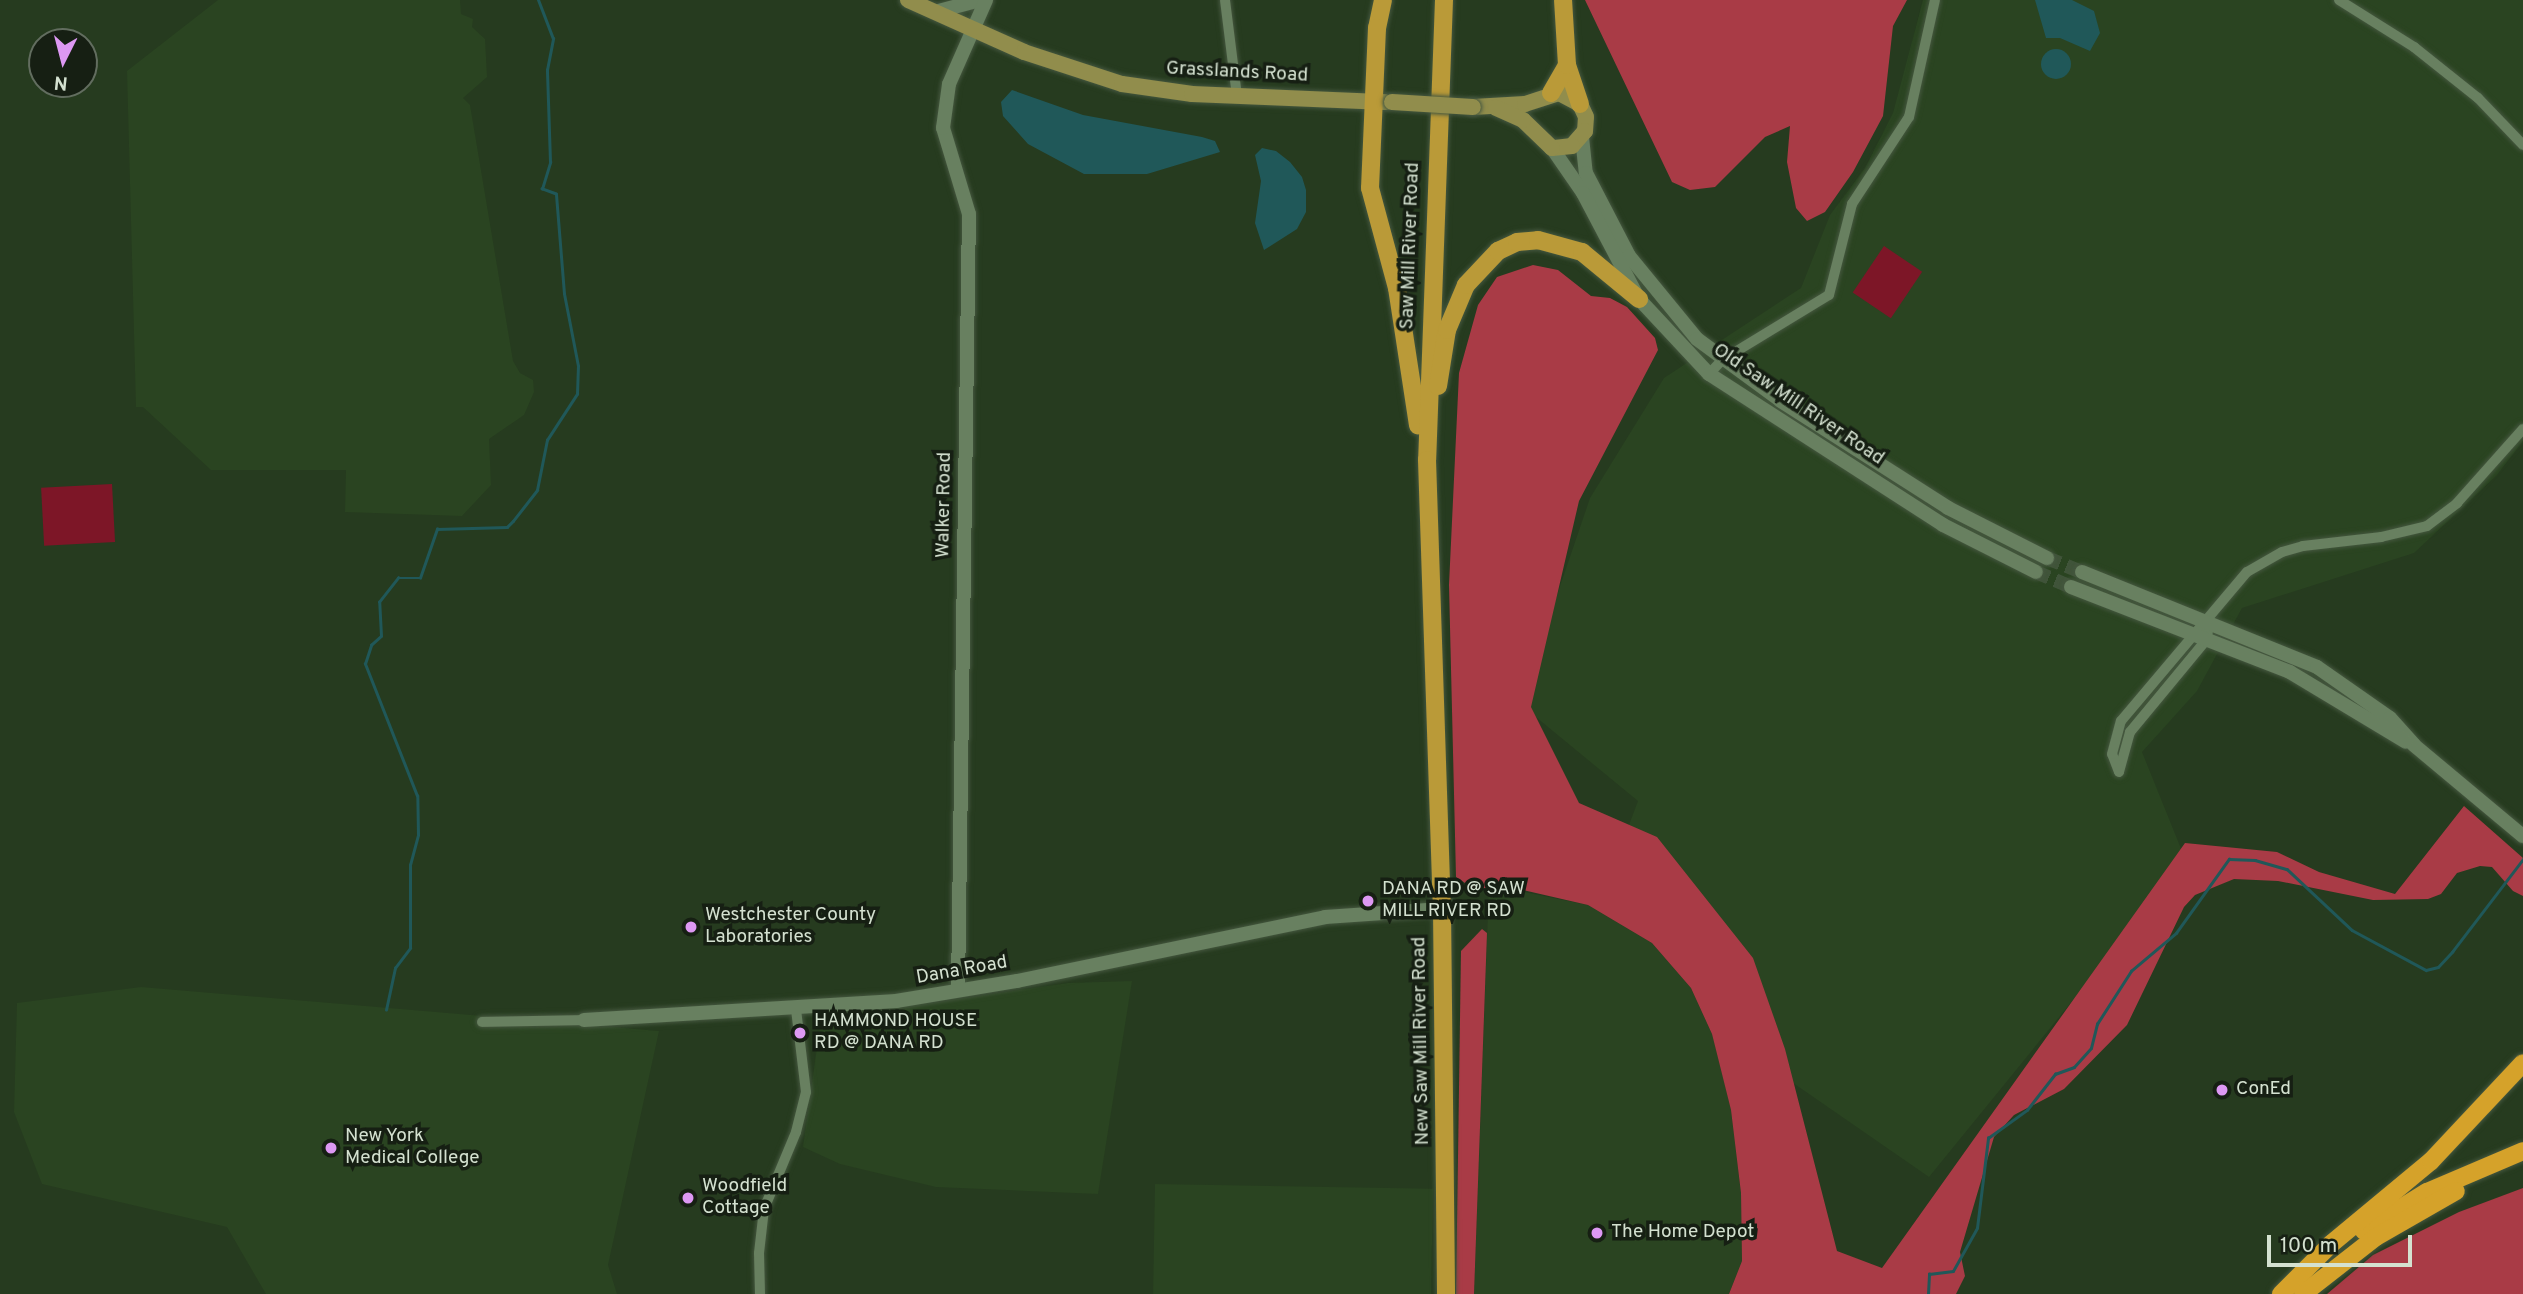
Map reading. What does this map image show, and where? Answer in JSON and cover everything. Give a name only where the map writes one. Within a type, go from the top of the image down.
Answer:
[{"type":"highway","points":[[2283,1294],[2323,1251],[2431,1161],[2523,1063]]},
{"type":"highway","points":[[2283,1294],[2396,1210],[2460,1176],[2523,1151]]},
{"type":"highway","points":[[2302,1294],[2405,1219],[2465,1187],[2523,1164]]},
{"type":"main road","name":"Grasslands Road","points":[[908,0],[974,31],[1122,84],[1237,96],[1373,100],[1496,108]]},
{"type":"main road","points":[[1383,0],[1373,100],[1370,188],[1404,321],[1428,494]]},
{"type":"main road","name":"Saw Mill River Road","points":[[1428,494],[1430,286],[1444,0]]},
{"type":"main road","points":[[1563,0],[1567,65],[1580,104]]},
{"type":"main road","points":[[1533,129],[1544,97],[1567,65]]},
{"type":"main road","points":[[1496,108],[1544,97],[1567,95],[1580,104]]},
{"type":"main road","name":"Old Saw Mill River Road","points":[[1580,104],[1586,117],[1582,137]]},
{"type":"main road","name":"Old Saw Mill River Road","points":[[1496,108],[1533,129],[1552,148]]},
{"type":"main road","points":[[1552,148],[1572,146],[1582,137]]},
{"type":"main road","points":[[1428,494],[1447,330],[1466,285],[1481,265],[1517,242],[1560,243],[1604,266],[1639,299]]},
{"type":"main road","name":"New Saw Mill River Road","points":[[1428,494],[1441,909],[1446,1294]]},
{"type":"street","points":[[934,12],[980,0]]},
{"type":"street","name":"Walker Road","points":[[958,989],[969,214],[943,128],[949,84],[986,0]]},
{"type":"street","points":[[1225,0],[1237,96]]},
{"type":"street","points":[[1709,374],[1722,360],[1829,295],[1852,204],[1909,117],[1935,0]]},
{"type":"street","points":[[2339,0],[2414,47],[2478,98],[2523,145]]},
{"type":"street","name":"Old Saw Mill River Road","points":[[1582,137],[1586,173],[1629,256],[1670,310],[1722,360],[1948,508],[2047,558]]},
{"type":"street","name":"Old Saw Mill River Road","points":[[1552,148],[1583,193],[1639,299],[1709,374],[1943,525],[2036,572]]},
{"type":"street","points":[[2209,622],[2207,639],[2130,732],[2119,772],[2112,754],[2121,721],[2191,633],[2209,622],[2247,572],[2282,552],[2403,533],[2434,521],[2483,477],[2523,429]]},
{"type":"street","points":[[2082,572],[2317,667],[2390,718],[2414,746],[2520,834]]},
{"type":"street","points":[[2071,587],[2317,685],[2382,730],[2414,746]]},
{"type":"street","name":"Dana Road","points":[[482,1022],[584,1020],[896,1001],[1316,918],[1441,909]]},
{"type":"street","points":[[760,1294],[759,1253],[764,1209],[796,1132],[806,1092],[796,1009]]},
{"type":"shaded area","points":[[218,0],[460,0],[461,14],[473,19],[472,27],[485,39],[487,77],[463,98],[470,105],[513,361],[520,373],[533,380],[534,392],[524,415],[489,439],[491,485],[462,516],[345,512],[346,470],[211,470],[143,407],[136,407],[127,71]]},
{"type":"shaded area","points":[[1585,0],[1907,0],[1893,26],[1883,116],[1853,172],[1825,212],[1807,221],[1796,208],[1787,162],[1790,126],[1765,137],[1715,187],[1690,190],[1672,182]]},
{"type":"shaded area","points":[[1923,0],[2523,0],[2523,441],[2497,475],[2414,553],[2242,608],[2197,691],[2142,752],[2186,861],[1929,1177],[1783,1076],[1624,838],[1638,801],[1520,704],[1590,498],[1664,378],[1801,288],[1830,215],[1865,168],[1893,113]]},
{"type":"shaded area","points":[[1884,246],[1922,272],[1891,318],[1853,292]]},
{"type":"shaded area","points":[[1533,265],[1558,270],[1591,296],[1610,298],[1627,307],[1655,338],[1658,350],[1579,501],[1531,707],[1579,803],[1657,837],[1753,958],[1785,1049],[1837,1251],[1882,1268],[2185,843],[2277,852],[2319,872],[2395,894],[2464,806],[2523,858],[2523,896],[2513,891],[2492,867],[2480,866],[2457,873],[2441,894],[2428,899],[2373,900],[2278,881],[2234,879],[2195,895],[2184,907],[2127,1025],[2064,1089],[2014,1115],[1994,1137],[1960,1252],[1965,1276],[1956,1294],[1729,1294],[1742,1261],[1741,1193],[1731,1110],[1712,1034],[1691,988],[1652,943],[1588,905],[1505,886],[1474,889],[1456,877],[1449,585],[1459,373],[1478,305],[1497,277]]},
{"type":"shaded area","points":[[112,484],[115,542],[44,546],[41,488]]},
{"type":"shaded area","points":[[1489,885],[1588,905],[1652,943],[1691,988],[1712,1034],[1731,1110],[1741,1193],[1742,1261],[1729,1294],[1474,1294]]},
{"type":"shaded area","points":[[1482,929],[1487,933],[1474,1294],[1456,1294],[1461,951]]},
{"type":"shaded area","points":[[1132,981],[1098,1194],[936,1187],[840,1164],[803,1147],[821,1019],[1068,983]]},
{"type":"shaded area","name":"New York Medical College","points":[[141,987],[659,1031],[608,1265],[617,1294],[266,1294],[227,1227],[42,1184],[14,1112],[17,1003]]},
{"type":"shaded area","points":[[1155,1184],[1433,1189],[1431,1294],[1153,1294]]},
{"type":"shaded area","points":[[2523,1188],[2523,1294],[2327,1294],[2373,1255],[2459,1212]]},
{"type":"water","points":[[2035,0],[2072,0],[2094,11],[2100,33],[2090,51],[2060,38],[2046,38]]},
{"type":"water","points":[[2056,49],[2062,50],[2070,58],[2070,70],[2062,78],[2056,79],[2050,78],[2042,70],[2041,64],[2042,58],[2050,50]]},
{"type":"water","points":[[1012,90],[1083,115],[1202,137],[1215,141],[1220,152],[1147,174],[1084,174],[1028,144],[1003,116],[1001,102]]},
{"type":"water","points":[[1262,148],[1276,151],[1290,162],[1302,177],[1306,190],[1306,212],[1297,229],[1264,250],[1255,223],[1261,181],[1255,155]]},
{"type":"waterway","points":[[386,1010],[395,968],[410,948],[410,865],[418,835],[417,796],[365,664],[371,645],[381,636],[379,602],[398,578],[420,578],[437,529],[507,527],[513,521],[537,490],[547,440],[577,394],[578,366],[564,294],[556,194],[542,189],[550,162],[547,70],[553,39],[538,0]]},
{"type":"waterway","points":[[1928,1294],[1929,1274],[1953,1271],[1977,1228],[1988,1138],[2027,1110],[2055,1074],[2074,1067],[2091,1048],[2097,1024],[2131,971],[2176,933],[2229,859],[2255,860],[2287,869],[2352,930],[2426,970],[2438,967],[2452,952],[2523,859]]},
{"type":"tunnel","points":[[2047,558],[2082,572]]},
{"type":"tunnel","points":[[2036,572],[2071,587]]},
{"type":"place","name":"DANA RD @ SAW MILL RIVER RD","points":[[1368,901]]},
{"type":"place","name":"Westchester County Laboratories","points":[[691,927]]},
{"type":"place","name":"HAMMOND HOUSE RD @ DANA RD","points":[[800,1033]]},
{"type":"place","name":"ConEd","points":[[2222,1090]]},
{"type":"place","name":"New York Medical College","points":[[331,1148]]},
{"type":"place","name":"Woodfield Cottage","points":[[688,1198]]},
{"type":"place","name":"The Home Depot","points":[[1597,1233]]}]
